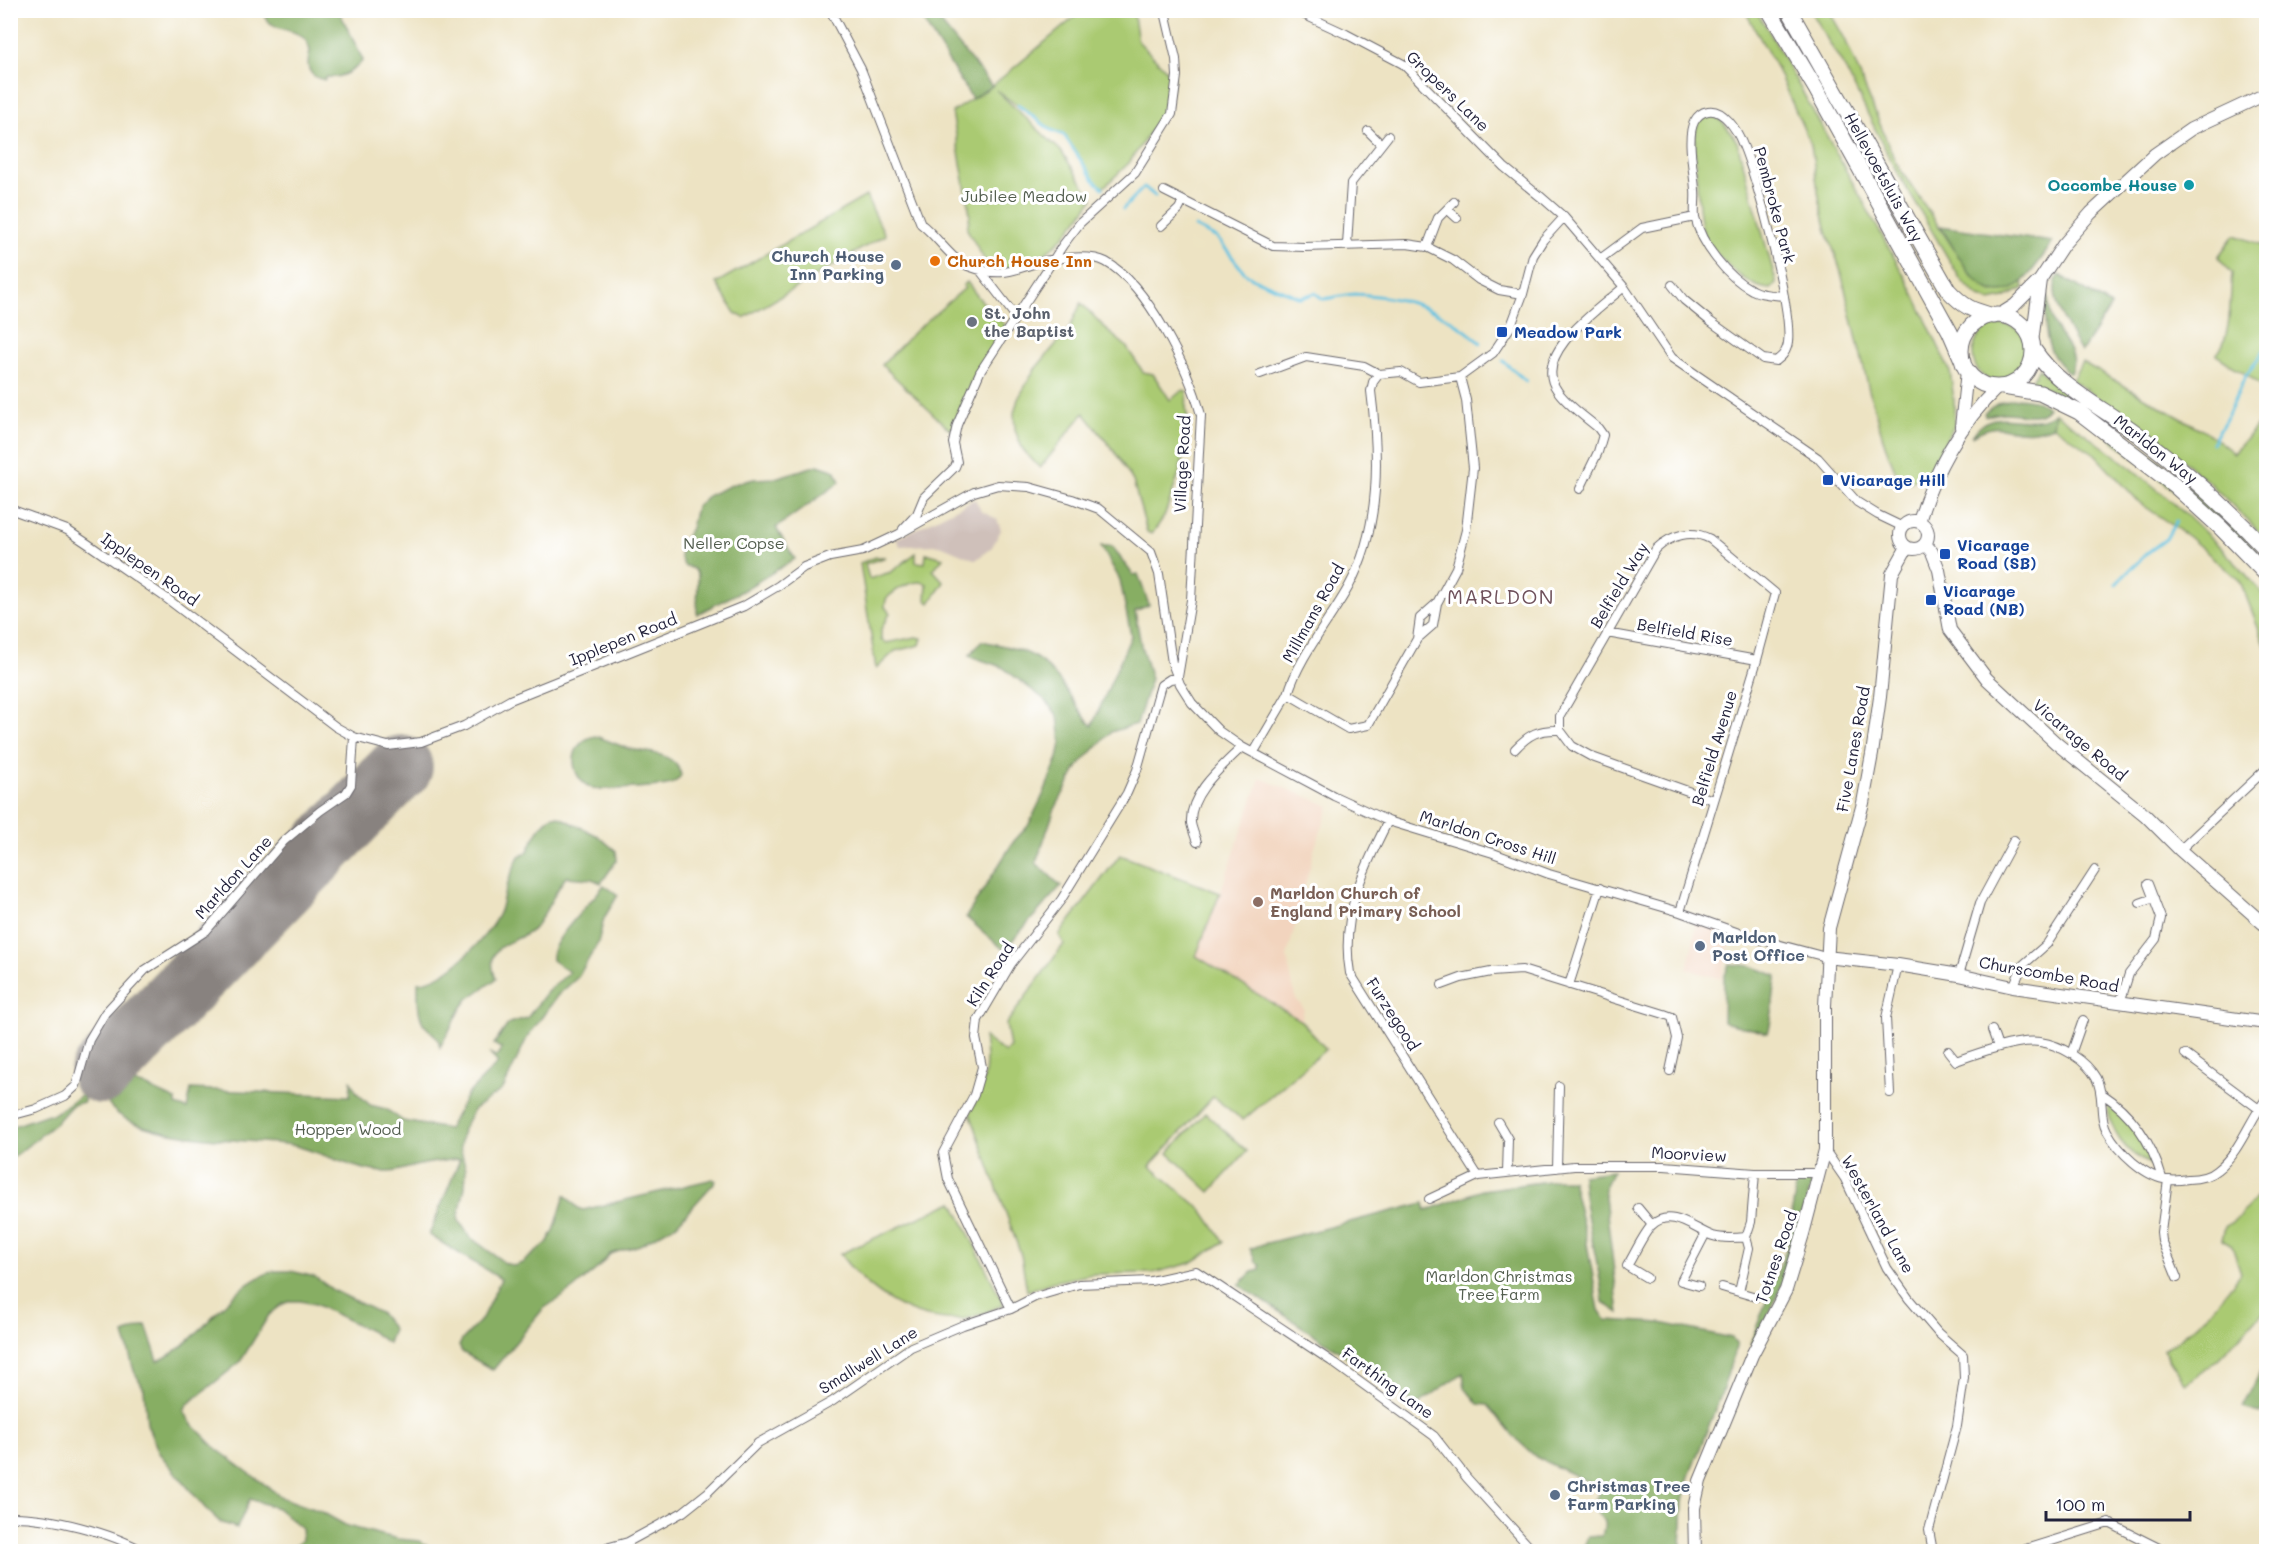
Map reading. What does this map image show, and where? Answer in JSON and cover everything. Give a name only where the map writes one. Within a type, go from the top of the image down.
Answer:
[{"type":"highway","name":"Hellevoetsluis Way","points":[[1769,10],[1816,89],[1950,332],[1965,366]]},
{"type":"highway","name":"Hellevoetsluis Way","points":[[1789,10],[1948,290],[1959,302],[1972,310],[1996,315]]},
{"type":"highway","points":[[1996,315],[2021,324],[2033,346],[2030,366],[2024,375],[2000,387],[1982,384],[1965,366],[1961,354],[1965,335],[1977,321],[1996,315]]},
{"type":"highway","name":"Marldon Way","points":[[2033,346],[2053,375],[2160,451],[2218,501],[2266,549]]},
{"type":"highway","name":"Marldon Way","points":[[2000,387],[2040,393],[2079,412],[2174,485],[2222,528],[2266,574]]},
{"type":"street","points":[[830,10],[861,69],[921,224],[954,258],[979,270],[1016,317]]},
{"type":"street","points":[[899,534],[917,514],[924,497],[955,467],[957,462],[953,443],[962,412],[980,372],[1080,223],[1135,173],[1172,114],[1177,76],[1176,59],[1166,16],[1169,10]]},
{"type":"street","name":"Gropers Lane","points":[[1294,10],[1403,64],[1504,166],[1564,217]]},
{"type":"street","points":[[1996,315],[2015,305],[2040,280],[2063,245],[2091,213],[2155,154],[2192,129],[2266,94]]},
{"type":"street","name":"Pembroke Park","points":[[1672,285],[1684,300],[1711,322],[1763,359],[1776,361],[1782,356],[1788,341],[1788,316],[1784,296],[1756,184],[1742,142],[1732,125],[1720,113],[1712,110],[1701,112],[1693,122],[1691,139],[1695,217],[1701,235],[1709,250],[1751,290],[1784,296]]},
{"type":"street","points":[[1368,131],[1381,144]]},
{"type":"street","points":[[1347,245],[1351,183],[1388,136]]},
{"type":"street","points":[[1164,191],[1274,246],[1304,248],[1407,244],[1426,247],[1453,260],[1479,280],[1499,290],[1523,294]]},
{"type":"street","points":[[1540,196],[1564,217],[1624,287],[1672,358],[1818,458],[1857,502],[1878,516],[1904,527]]},
{"type":"street","points":[[1161,226],[1179,209],[1183,201]]},
{"type":"street","points":[[1426,247],[1438,218],[1454,202]]},
{"type":"street","points":[[1447,209],[1457,218]]},
{"type":"street","points":[[1260,374],[1306,357],[1364,366],[1379,375],[1401,372],[1419,382],[1460,377],[1493,353],[1511,326],[1523,294],[1533,256],[1564,217]]},
{"type":"street","points":[[1600,259],[1641,228],[1695,217]]},
{"type":"street","name":"Village Road","points":[[979,270],[999,273],[1054,259],[1081,257],[1105,261],[1130,281],[1152,310],[1176,350],[1196,393],[1201,415],[1191,600],[1178,678]]},
{"type":"street","points":[[2033,346],[2040,280]]},
{"type":"street","points":[[1580,489],[1598,452],[1603,435],[1556,389],[1552,380],[1551,361],[1577,327],[1624,287]]},
{"type":"street","points":[[1961,428],[1965,366]]},
{"type":"street","name":"Millmans Road","points":[[1254,752],[1288,694],[1314,642],[1350,584],[1366,541],[1378,462],[1371,391],[1373,382],[1379,375]]},
{"type":"street","points":[[1288,694],[1348,729],[1368,725],[1417,639],[1433,625],[1437,603],[1456,568],[1466,530],[1470,501],[1473,468],[1466,400],[1460,377]]},
{"type":"street","points":[[1919,522],[1925,502],[1961,428],[1981,403],[2000,387]]},
{"type":"street","name":"Ipplepen Road","points":[[10,509],[67,530],[88,543],[166,598],[309,708],[354,737],[388,746],[421,742],[464,726],[510,700],[744,606],[804,567],[830,557],[863,551],[899,534],[974,492],[998,485],[1029,487],[1099,509],[1151,552],[1159,574],[1172,663],[1178,678]]},
{"type":"street","points":[[1911,522],[1919,522],[1928,532],[1925,544],[1918,548],[1907,547],[1901,536],[1904,527],[1911,522]]},
{"type":"street","name":"Belfield Way","points":[[1560,730],[1560,716],[1656,549],[1662,543],[1682,534],[1701,535],[1710,539],[1775,593]]},
{"type":"street","name":"Vicarage Road","points":[[1925,544],[1932,552],[1940,570],[1950,630],[1987,679],[2056,743],[2145,815],[2180,850],[2266,926]]},
{"type":"street","name":"Five Lanes Road","points":[[1826,957],[1828,928],[1863,803],[1872,754],[1892,574],[1907,547]]},
{"type":"street","name":"Belfield Avenue","points":[[1680,912],[1757,660],[1775,593]]},
{"type":"street","points":[[1417,639],[1420,618],[1437,603]]},
{"type":"street","name":"Belfield Rise","points":[[1607,633],[1757,660]]},
{"type":"street","name":"Marldon Cross Hill","points":[[1178,678],[1192,703],[1219,731],[1242,747],[1334,796],[1388,820],[1493,853],[1549,874],[1680,912],[1750,937],[1826,957]]},
{"type":"street","name":"Kiln Road","points":[[1011,1309],[948,1179],[943,1153],[974,1095],[982,1067],[976,1038],[978,1020],[1011,964],[1061,900],[1127,793],[1137,770],[1161,685],[1170,679],[1178,678]]},
{"type":"street","points":[[1515,749],[1529,735],[1538,730],[1560,730],[1572,747],[1592,757],[1713,800]]},
{"type":"street","name":"Marldon Lane","points":[[10,1116],[36,1109],[65,1096],[76,1086],[89,1040],[105,1013],[145,970],[206,931],[284,842],[320,811],[346,794],[351,784],[354,737]]},
{"type":"street","points":[[1197,842],[1191,824],[1193,808],[1220,768],[1242,747]]},
{"type":"street","points":[[2180,850],[2266,769]]},
{"type":"street","name":"Furzegood","points":[[1388,820],[1356,889],[1347,946],[1350,973],[1478,1176]]},
{"type":"street","points":[[1959,975],[1980,903],[2014,840]]},
{"type":"street","points":[[2013,987],[2023,965],[2047,944],[2095,870]]},
{"type":"street","points":[[2120,1003],[2129,974],[2156,939],[2161,918],[2148,884]]},
{"type":"street","points":[[1569,985],[1600,888]]},
{"type":"street","points":[[2140,903],[2154,898]]},
{"type":"street","name":"Churscombe Road","points":[[1826,957],[1898,965],[2013,987],[2266,1023]]},
{"type":"street","name":"Totnes Road","points":[[1695,1551],[1694,1508],[1700,1481],[1734,1394],[1786,1290],[1825,1150],[1826,957]]},
{"type":"street","points":[[1890,1093],[1886,1018],[1898,965]]},
{"type":"street","points":[[1442,985],[1481,974],[1522,970],[1672,1017],[1677,1038],[1670,1071]]},
{"type":"street","points":[[2071,1054],[2083,1020]]},
{"type":"street","points":[[1992,1030],[1998,1047]]},
{"type":"street","points":[[1948,1051],[1956,1061],[1998,1047],[2040,1042],[2071,1054],[2085,1063],[2096,1079],[2101,1093],[2102,1117],[2111,1139],[2124,1156],[2165,1179],[2196,1179],[2209,1176],[2219,1169],[2236,1149],[2266,1099]]},
{"type":"street","points":[[2185,1053],[2259,1108]]},
{"type":"street","points":[[1557,1168],[1559,1086]]},
{"type":"street","points":[[2101,1093],[2114,1101],[2143,1132],[2156,1157],[2165,1179],[2162,1241],[2177,1278]]},
{"type":"street","points":[[1498,1122],[1508,1138],[1508,1173]]},
{"type":"street","name":"Westerland Lane","points":[[1825,1150],[1845,1179],[1887,1268],[1938,1333],[1963,1355],[1964,1378],[1957,1426],[1929,1530],[1933,1551]]},
{"type":"street","name":"Moorview","points":[[1478,1176],[1557,1168],[1664,1166],[1755,1173],[1819,1173]]},
{"type":"street","points":[[1739,1292],[1749,1248],[1746,1237],[1751,1222],[1755,1173]]},
{"type":"street","points":[[1429,1199],[1478,1176]]},
{"type":"street","points":[[1638,1208],[1652,1225]]},
{"type":"street","points":[[1647,1278],[1628,1266],[1652,1225],[1664,1220],[1675,1219],[1687,1222],[1716,1237],[1746,1237]]},
{"type":"street","points":[[1700,1286],[1681,1281],[1707,1233]]},
{"type":"street","name":"Smallwell Lane","points":[[591,1551],[628,1542],[683,1512],[707,1493],[758,1443],[832,1401],[911,1347],[963,1325],[1011,1309],[1035,1297],[1079,1284],[1151,1281],[1196,1271]]},
{"type":"street","name":"Farthing Lane","points":[[1196,1271],[1331,1360],[1434,1436],[1467,1478],[1534,1551]]},
{"type":"street","points":[[1722,1287],[1756,1297]]},
{"type":"street","points":[[10,1517],[43,1519],[102,1533],[145,1551]]},
{"type":"street","points":[[2016,1551],[2109,1523],[2168,1551]]},
{"type":"shaded area","points":[[975,499],[981,511],[997,519],[1001,530],[992,547],[976,560],[940,545],[900,546],[896,539]]},
{"type":"shaded area","name":"Marldon Church of England Primary School","points":[[1260,778],[1330,806],[1314,850],[1287,957],[1295,997],[1304,1009],[1301,1021],[1196,956]]},
{"type":"shaded area","points":[[1698,918],[1734,932],[1721,979],[1687,969]]},
{"type":"green space","points":[[269,10],[339,11],[363,60],[351,71],[341,76],[326,77],[325,80],[319,79],[309,70],[310,51],[307,42],[296,33],[270,23],[265,17]]},
{"type":"green space","points":[[917,11],[931,11],[992,86],[972,99]]},
{"type":"green space","name":"Jubilee Meadow","points":[[1082,11],[1133,11],[1138,41],[1174,78],[1166,108],[1129,163],[1103,188],[1094,180],[1064,135],[1051,130],[996,90],[1061,151],[1093,199],[1062,239],[1037,259],[1007,268],[989,268],[967,229],[970,214],[952,112],[992,86]]},
{"type":"green space","points":[[1745,11],[1756,11],[1767,28],[1911,288],[1950,371],[1954,400],[1954,425],[1930,470],[1910,482],[1898,478],[1884,442],[1840,268],[1827,232],[1811,145],[1775,65]]},
{"type":"green space","points":[[1810,11],[1829,11],[1845,39],[1896,163],[1971,274],[1991,292],[2011,290],[2022,282],[2024,288],[2004,298],[1990,301],[1979,297],[1961,280],[1894,167],[1846,70]]},
{"type":"green space","points":[[1706,114],[1721,121],[1737,142],[1775,278],[1776,284],[1770,289],[1741,277],[1723,261],[1704,235],[1698,200],[1695,137],[1697,124]]},
{"type":"green space","points":[[866,196],[885,235],[744,318],[735,313],[716,283]]},
{"type":"green space","points":[[1940,226],[2053,242],[2021,283],[2008,291],[1995,292],[1984,286],[1963,264]]},
{"type":"green space","points":[[2234,235],[2266,246],[2266,390],[2216,355],[2228,328],[2232,273],[2218,257]]},
{"type":"green space","points":[[2059,275],[2111,306],[2081,352],[2057,303],[2055,293]]},
{"type":"green space","points":[[967,282],[1008,328],[972,380],[951,431],[882,365],[915,331],[965,288],[963,286]]},
{"type":"green space","points":[[2047,294],[2053,322],[2071,353],[2073,360],[2070,373],[2054,357],[2047,338],[2045,316]]},
{"type":"green space","points":[[1081,303],[1126,346],[1143,372],[1153,374],[1170,400],[1183,390],[1187,391],[1186,410],[1190,429],[1179,474],[1164,517],[1152,534],[1147,532],[1133,481],[1117,455],[1084,413],[1040,468],[1023,450],[1015,430],[1014,413],[1018,399],[1035,369],[1069,329]]},
{"type":"green space","points":[[1996,325],[2008,325],[2023,333],[2031,348],[2031,360],[2023,375],[2008,383],[1996,383],[1981,375],[1973,360],[1973,348],[1981,333]]},
{"type":"green space","points":[[2082,362],[2209,434],[2234,453],[2266,415],[2266,539],[2210,483],[2161,442],[2072,380]]},
{"type":"green space","points":[[2039,369],[2176,474],[2266,559],[2266,566],[2053,391],[2030,383]]},
{"type":"green space","points":[[2020,398],[2033,400],[2048,407],[2034,415],[2005,413],[1985,416],[1984,413],[1997,405]]},
{"type":"green space","points":[[2055,413],[2167,497],[2243,571],[2266,597],[2266,647],[2240,581],[2189,537],[2140,503],[2095,454],[2053,426]]},
{"type":"green space","points":[[2055,413],[2053,426],[2044,429],[2024,432],[1990,428],[1972,436],[1989,420],[2007,418],[2036,420]]},
{"type":"green space","name":"Neller Copse","points":[[818,465],[836,471],[840,482],[776,528],[795,559],[742,591],[697,614],[698,575],[694,569],[684,565],[680,557],[681,546],[691,528],[696,507],[709,495],[734,484],[754,479],[775,478]]},
{"type":"green space","points":[[1101,546],[1112,546],[1133,575],[1138,574],[1149,605],[1135,611],[1141,645],[1151,679],[1137,724],[1111,732],[1078,766],[1054,811],[1036,863],[1061,886],[1004,950],[966,917],[1014,841],[1028,826],[1043,795],[1058,758],[1061,743],[1058,716],[1045,700],[1002,667],[969,656],[982,641],[1026,652],[1050,670],[1092,726],[1131,636],[1120,580]]},
{"type":"green space","points":[[916,553],[916,562],[925,563],[926,553],[943,558],[933,570],[944,582],[930,603],[926,600],[927,584],[922,582],[911,583],[886,599],[885,607],[890,613],[881,629],[881,640],[886,643],[916,637],[922,638],[920,645],[895,651],[876,669],[860,563],[876,557],[886,557],[865,564],[869,579],[891,572]]},
{"type":"green space","points":[[595,736],[630,749],[668,758],[674,762],[681,775],[671,784],[665,785],[618,789],[592,788],[578,776],[574,760],[579,745]]},
{"type":"green space","points":[[553,816],[558,816],[598,836],[616,851],[617,860],[601,883],[592,879],[566,877],[536,926],[522,937],[498,949],[494,956],[493,966],[496,979],[468,999],[440,1047],[438,1039],[421,1019],[418,982],[441,975],[465,956],[486,934],[500,911],[507,885],[519,856],[527,853],[541,827]]},
{"type":"green space","points":[[1120,855],[1220,893],[1196,956],[1301,1021],[1326,1049],[1243,1120],[1213,1097],[1150,1166],[1203,1211],[1224,1242],[1191,1263],[1153,1273],[1093,1274],[1052,1282],[1027,1291],[1021,1255],[970,1113],[986,1068],[984,1037],[1005,1053],[1010,1047],[1006,1024],[1064,944],[1059,935]]},
{"type":"green space","name":"Hopper Wood","points":[[604,885],[618,895],[604,918],[598,943],[578,977],[558,995],[527,1038],[503,1089],[474,1109],[463,1129],[460,1147],[466,1169],[465,1187],[458,1219],[470,1237],[505,1263],[514,1266],[522,1263],[547,1243],[554,1231],[565,1195],[583,1210],[713,1179],[716,1181],[677,1224],[640,1245],[610,1254],[599,1267],[573,1289],[543,1309],[493,1370],[462,1352],[459,1346],[481,1320],[501,1279],[429,1235],[460,1159],[388,1172],[376,1171],[291,1145],[214,1139],[151,1129],[125,1119],[108,1105],[103,1085],[116,1077],[143,1085],[176,1100],[176,1105],[187,1109],[191,1089],[350,1096],[351,1081],[357,1093],[370,1105],[386,1109],[403,1121],[448,1129],[467,1095],[498,1063],[489,1053],[497,1057],[502,1049],[494,1044],[509,1023],[527,1018],[547,992],[569,972],[552,960],[553,952],[564,933]]},
{"type":"green space","points":[[1729,964],[1751,966],[1777,976],[1768,1033],[1723,1022],[1724,978]]},
{"type":"green space","points":[[83,1094],[84,1102],[72,1105],[56,1123],[11,1159],[11,1127],[48,1114],[52,1115]]},
{"type":"green space","points":[[2107,1102],[2140,1138],[2152,1165],[2126,1148],[2120,1140],[2111,1123]]},
{"type":"green space","points":[[1205,1113],[1247,1151],[1210,1192],[1168,1153]]},
{"type":"green space","points":[[1613,1171],[1604,1189],[1619,1313],[1603,1302],[1582,1175]]},
{"type":"green space","points":[[1813,1179],[1786,1276],[1757,1341],[1750,1344],[1786,1250],[1797,1180]]},
{"type":"green space","name":"Marldon Christmas Tree Farm","points":[[1572,1180],[1586,1238],[1599,1310],[1606,1320],[1661,1323],[1732,1338],[1737,1344],[1721,1395],[1689,1476],[1683,1501],[1681,1548],[1662,1552],[1582,1551],[1588,1537],[1602,1536],[1604,1531],[1603,1520],[1592,1507],[1601,1488],[1536,1457],[1514,1437],[1488,1405],[1478,1404],[1465,1388],[1463,1373],[1417,1405],[1239,1285],[1252,1272],[1260,1270],[1260,1265],[1256,1262],[1250,1249],[1263,1244],[1424,1203],[1426,1211],[1482,1190]]},
{"type":"green space","points":[[2266,1186],[2266,1309],[2218,1359],[2186,1384],[2163,1350],[2196,1325],[2215,1306],[2241,1273],[2232,1246],[2222,1240],[2225,1227],[2240,1216]]},
{"type":"green space","points":[[953,1202],[1004,1305],[964,1319],[927,1316],[894,1303],[879,1293],[864,1281],[840,1254]]},
{"type":"green space","points":[[274,1271],[291,1271],[315,1277],[333,1290],[380,1313],[393,1329],[388,1343],[370,1331],[315,1304],[291,1301],[283,1304],[269,1315],[240,1362],[187,1405],[184,1410],[190,1422],[218,1450],[283,1498],[322,1512],[347,1526],[398,1539],[420,1541],[435,1551],[289,1551],[302,1540],[301,1528],[277,1508],[250,1499],[237,1528],[220,1522],[205,1508],[159,1453],[147,1424],[144,1389],[134,1371],[124,1334],[146,1325],[158,1361],[189,1341],[242,1289],[257,1278]]},
{"type":"green space","points":[[2266,1361],[2266,1403],[2261,1413],[2242,1408]]},
{"type":"waterway","points":[[1018,105],[1051,130],[1064,135],[1094,180],[1103,188]]},
{"type":"waterway","points":[[1123,209],[1144,187],[1155,196]]},
{"type":"waterway","points":[[1195,227],[1217,238],[1245,273],[1254,279],[1301,298],[1315,293],[1323,299],[1356,294],[1408,302],[1438,313],[1467,331],[1481,343]]},
{"type":"waterway","points":[[2212,443],[2245,377],[2266,348]]},
{"type":"waterway","points":[[1503,361],[1526,381]]},
{"type":"waterway","points":[[2116,584],[2147,553],[2166,539],[2176,521]]},
{"type":"runway","points":[[102,1072],[401,767]]},
{"type":"place","name":"Occombe House","points":[[2189,185]]},
{"type":"place","name":"Church House Inn","points":[[935,261]]},
{"type":"place","name":"Church House Inn Parking","points":[[896,265]]},
{"type":"place","name":"St. John the Baptist","points":[[972,322]]},
{"type":"place","name":"Meadow Park","points":[[1502,332]]},
{"type":"place","name":"Vicarage Hill","points":[[1828,480]]},
{"type":"place","name":"Vicarage Road (SB)","points":[[1945,554]]},
{"type":"place","name":"Vicarage Road (NB)","points":[[1931,600]]},
{"type":"place","name":"Marldon Church of England Primary School","points":[[1258,902]]},
{"type":"place","name":"Marldon Post Office","points":[[1700,946]]},
{"type":"place","name":"Christmas Tree Farm Parking","points":[[1555,1495]]},
{"type":"district","name":"MARLDON","points":[[1501,597]]}]
